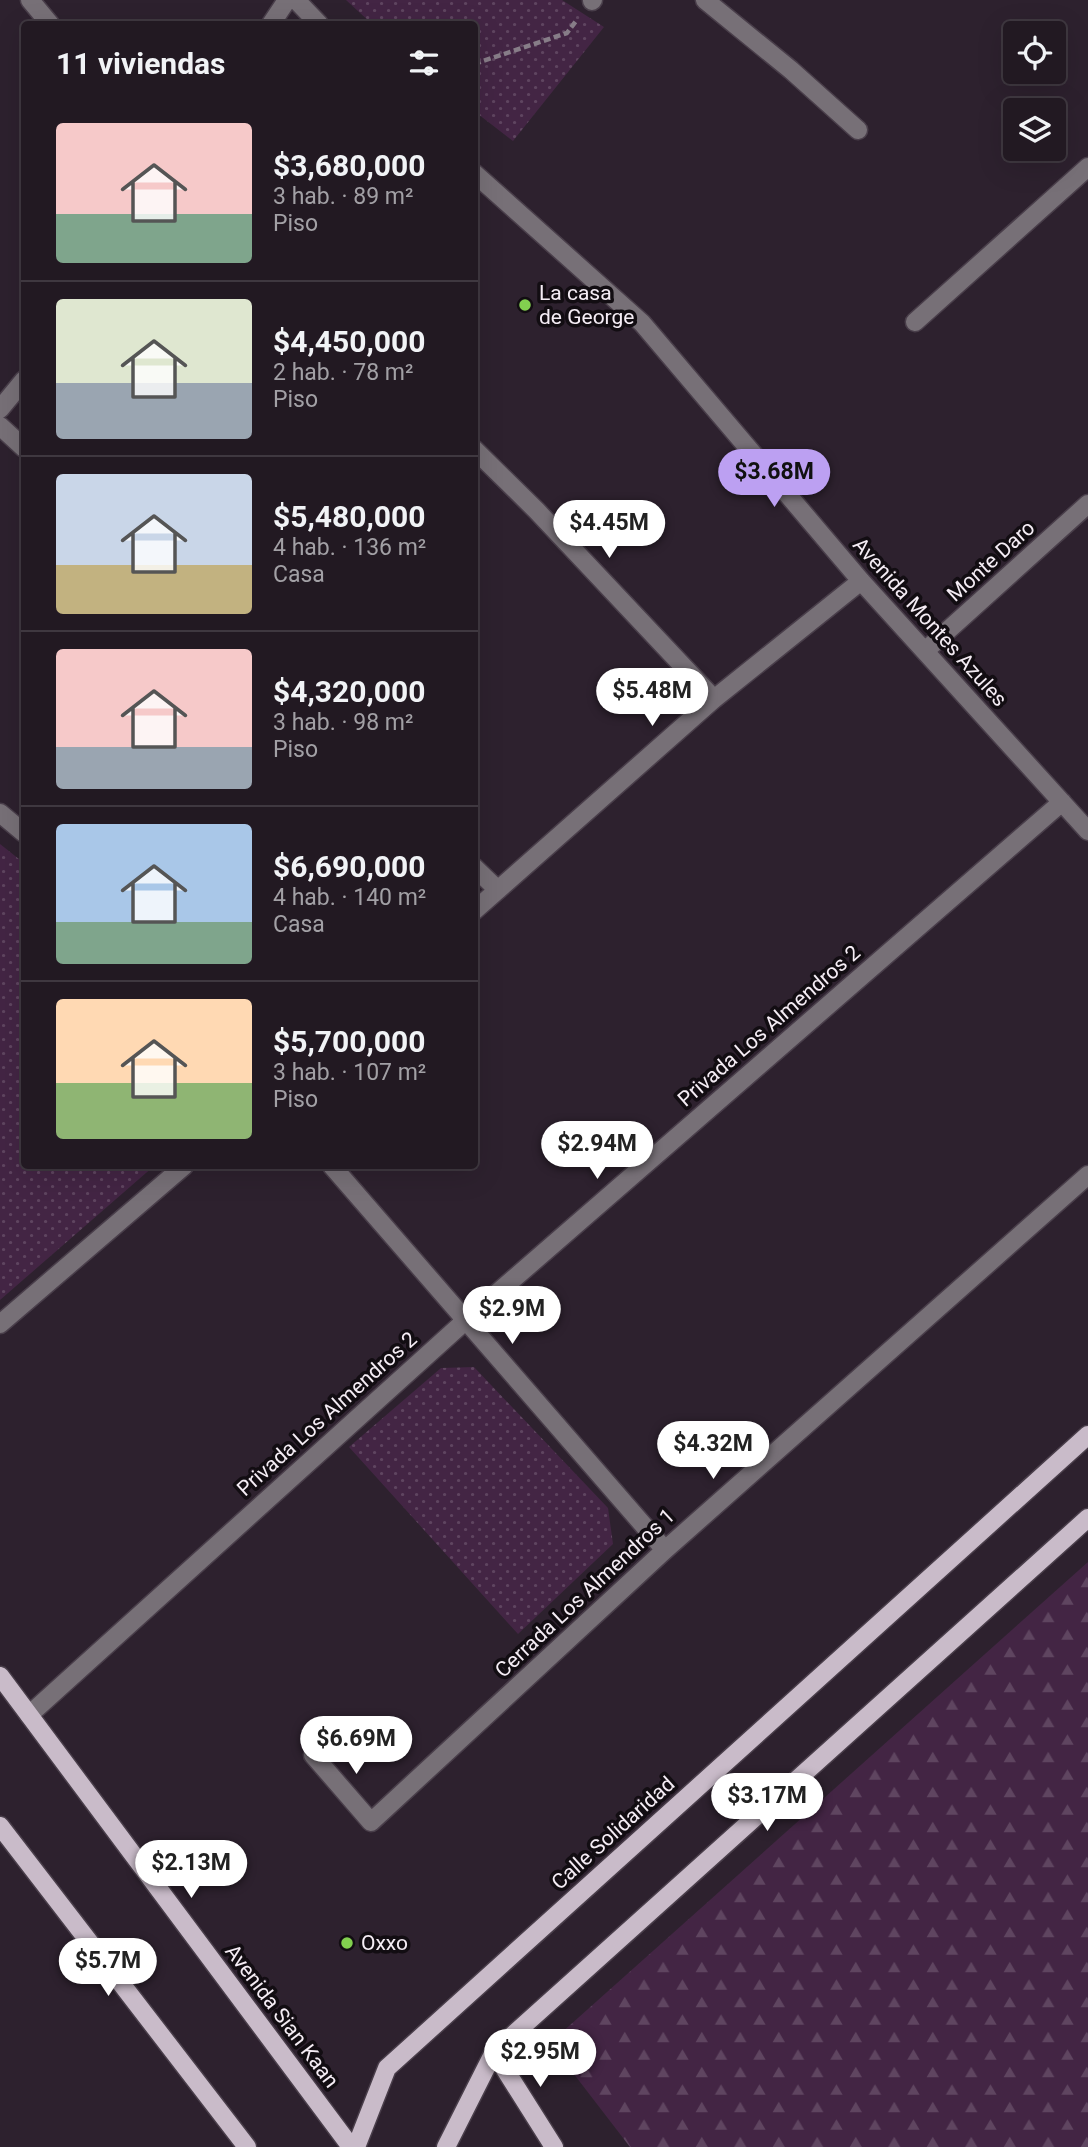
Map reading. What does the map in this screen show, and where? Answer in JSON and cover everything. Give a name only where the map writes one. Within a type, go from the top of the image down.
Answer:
[{"type":"main road","name":"Calle Solidaridad","points":[[354,2147],[387,2068],[1088,1435]]},
{"type":"main road","points":[[446,2147],[494,2052],[1088,1518]]},
{"type":"main road","name":"Avenida Sian Kaan","points":[[0,1676],[354,2147]]},
{"type":"main road","points":[[0,1826],[247,2147]]},
{"type":"main road","points":[[494,2052],[554,2147]]},
{"type":"street","points":[[30,0],[48,21]]},
{"type":"street","points":[[273,21],[287,0]]},
{"type":"street","points":[[296,0],[316,21]]},
{"type":"street","points":[[705,0],[791,70],[858,130]]},
{"type":"street","points":[[915,322],[1088,167]]},
{"type":"street","name":"Avenida Montes Azules","points":[[478,177],[642,323],[861,581],[1088,831]]},
{"type":"street","points":[[0,409],[21,384]]},
{"type":"street","points":[[0,426],[21,445]]},
{"type":"street","points":[[478,453],[537,511],[714,699]]},
{"type":"street","name":"Monte Daro","points":[[925,651],[1088,504]]},
{"type":"street","points":[[478,908],[714,699],[861,581]]},
{"type":"street","name":"Privada Los Almendros 2","points":[[29,1715],[465,1321],[1062,802]]},
{"type":"street","points":[[0,813],[21,830]]},
{"type":"street","points":[[478,871],[498,890]]},
{"type":"street","points":[[0,1324],[181,1169]]},
{"type":"street","points":[[335,1169],[665,1550]]},
{"type":"street","name":"Cerrada Los Almendros 1","points":[[313,1755],[371,1822],[665,1550],[1088,1175]]},
{"type":"path","points":[[478,63],[567,33],[593,1]]},
{"type":"green space","points":[[346,0],[562,0],[604,27],[513,141],[478,114],[478,21],[369,21]]},
{"type":"green space","points":[[0,844],[21,861],[21,1169],[151,1169],[0,1300]]},
{"type":"green space","points":[[474,1367],[608,1508],[613,1544],[518,1634],[349,1447],[441,1368]]},
{"type":"green space","points":[[1088,1562],[1088,2147],[630,2147],[550,2043]]},
{"type":"place","name":"La casa de George","points":[[525,305]]},
{"type":"place","name":"Oxxo","points":[[347,1943]]}]
